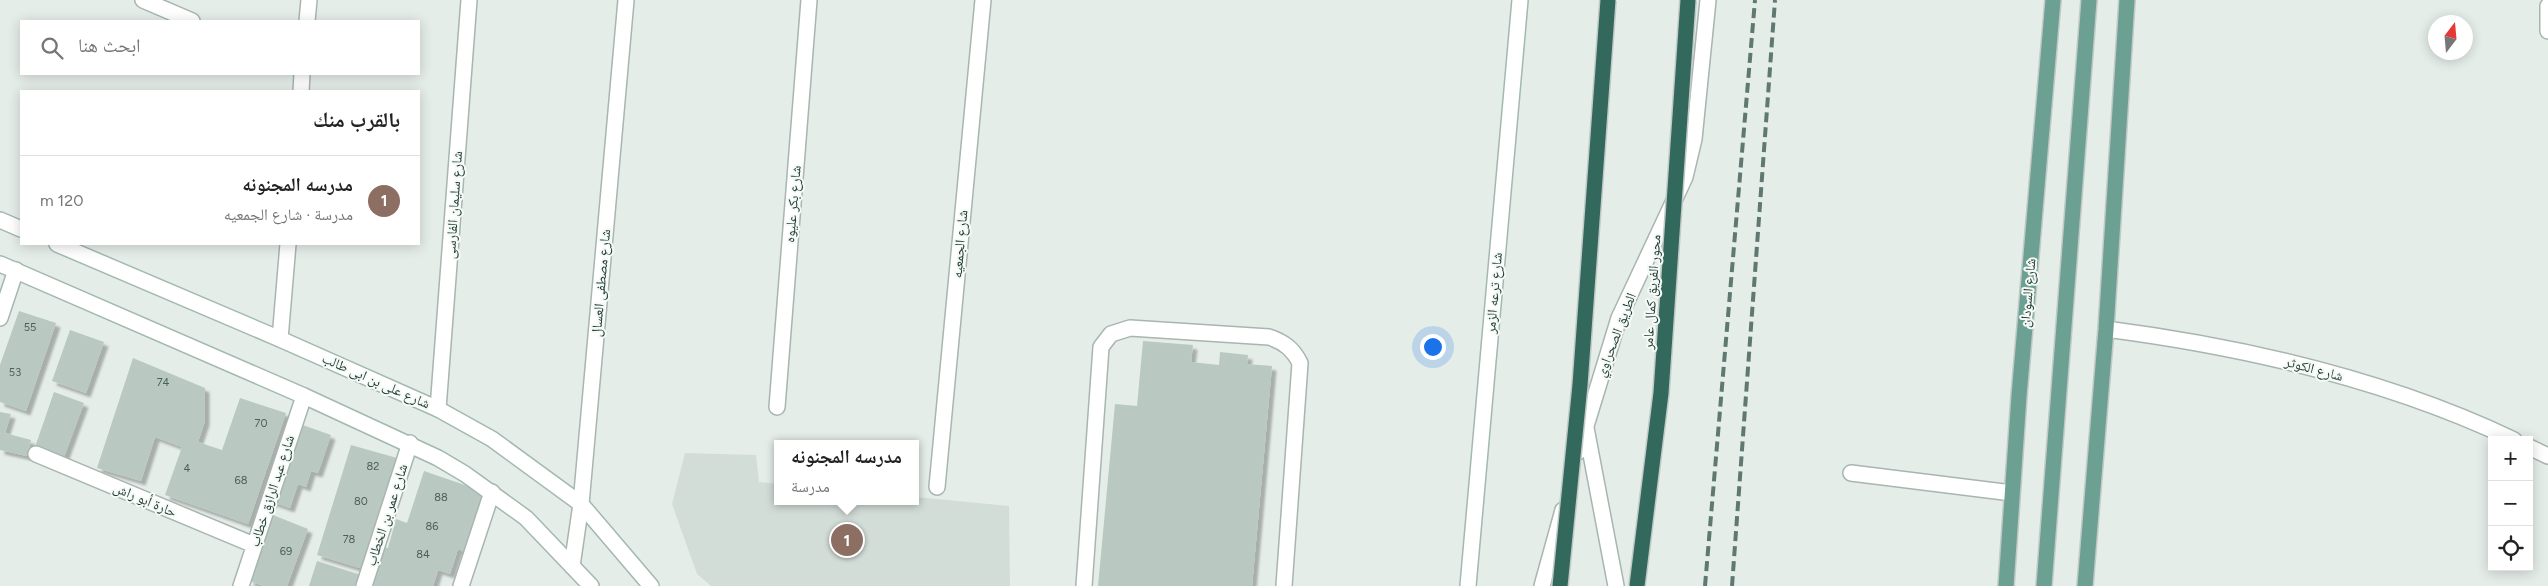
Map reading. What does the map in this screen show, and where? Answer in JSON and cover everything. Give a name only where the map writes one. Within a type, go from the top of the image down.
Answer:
[{"type":"highway","points":[[1560,586],[1580,385],[1608,0]]},
{"type":"highway","name":"محور الفريق كمال عامر","points":[[1637,586],[1661,393],[1688,0]]},
{"type":"main road","name":"شارع السودان","points":[[2006,586],[2053,0]]},
{"type":"main road","points":[[2044,586],[2089,0]]},
{"type":"main road","points":[[2085,586],[2106,329],[2127,0]]},
{"type":"street","points":[[143,0],[190,20]]},
{"type":"street","points":[[307,20],[309,0]]},
{"type":"street","name":"شارع سليمان الفارسى","points":[[438,409],[469,0]]},
{"type":"street","name":"شارع مصطفى العسال","points":[[572,566],[581,504],[626,0]]},
{"type":"street","name":"شارع بكر عليوه","points":[[777,407],[810,0]]},
{"type":"street","name":"شارع الجمعيه","points":[[937,487],[983,0]]},
{"type":"street","name":"شارع ترعه الزمر","points":[[1468,586],[1520,0]]},
{"type":"street","name":"الطريق الصحراوي","points":[[1542,586],[1585,423],[1619,318],[1685,177],[1694,139],[1708,0]]},
{"type":"street","points":[[2548,6],[2548,30]]},
{"type":"street","points":[[301,90],[302,75]]},
{"type":"street","points":[[0,220],[20,229]]},
{"type":"street","name":"شارع على بن ابى طالب","points":[[59,245],[280,338],[438,409],[492,439],[581,504],[651,586]]},
{"type":"street","points":[[280,338],[288,245]]},
{"type":"street","points":[[0,264],[410,443],[465,474],[526,518],[572,566],[586,584]]},
{"type":"street","points":[[0,318],[16,270]]},
{"type":"street","points":[[1084,586],[1101,347],[1111,334],[1130,328],[1269,337],[1280,340],[1296,354],[1300,363],[1284,586]]},
{"type":"street","name":"شارع الكوثر","points":[[2106,329],[2223,347],[2349,379],[2434,406],[2505,436]]},
{"type":"street","name":"شارع عبد الرازق خطاب","points":[[241,586],[304,396]]},
{"type":"street","points":[[1585,423],[1616,586]]},
{"type":"street","name":"شارع عمر بن الخطاب","points":[[364,586],[410,443]]},
{"type":"street","points":[[2533,449],[2548,456]]},
{"type":"street","name":"حارة أبو راش","points":[[36,454],[254,545]]},
{"type":"street","points":[[1851,473],[2012,493]]},
{"type":"street","points":[[461,586],[492,492]]},
{"type":"shaded area","points":[[685,453],[756,455],[759,482],[774,484],[774,505],[919,505],[919,497],[1009,506],[1010,586],[711,586],[697,574],[672,504]]},
{"type":"building","points":[[19,311],[56,323],[26,411],[0,402],[0,365]]},
{"type":"building","points":[[70,330],[104,342],[86,393],[52,381]]},
{"type":"building","points":[[1143,341],[1193,345],[1191,362],[1219,365],[1220,352],[1248,355],[1247,364],[1272,366],[1252,586],[1098,586],[1115,404],[1137,406]]},
{"type":"building","points":[[133,358],[205,388],[205,421],[198,442],[222,450],[240,398],[286,413],[248,524],[165,495],[182,447],[155,437],[141,481],[97,468]]},
{"type":"building","points":[[54,392],[84,403],[64,457],[35,447]]},
{"type":"building","points":[[0,412],[11,414],[5,433],[31,440],[27,456],[0,450]]},
{"type":"building","points":[[297,423],[331,435],[318,473],[311,471],[306,487],[298,484],[290,508],[270,501]]},
{"type":"building","points":[[351,445],[397,458],[363,569],[317,555]]},
{"type":"building","points":[[424,471],[488,493],[467,553],[458,549],[450,574],[438,570],[433,586],[368,586],[377,546],[388,548],[396,519],[407,523]]},
{"type":"building","points":[[273,515],[308,529],[287,586],[264,586],[249,581]]},
{"type":"building","points":[[317,561],[361,575],[357,586],[309,586]]},
{"type":"railway","points":[[1705,586],[1755,0]]},
{"type":"railway","points":[[1732,586],[1775,0]]},
{"type":"place","name":"مدرسه المجنونه","points":[[847,540]]}]
